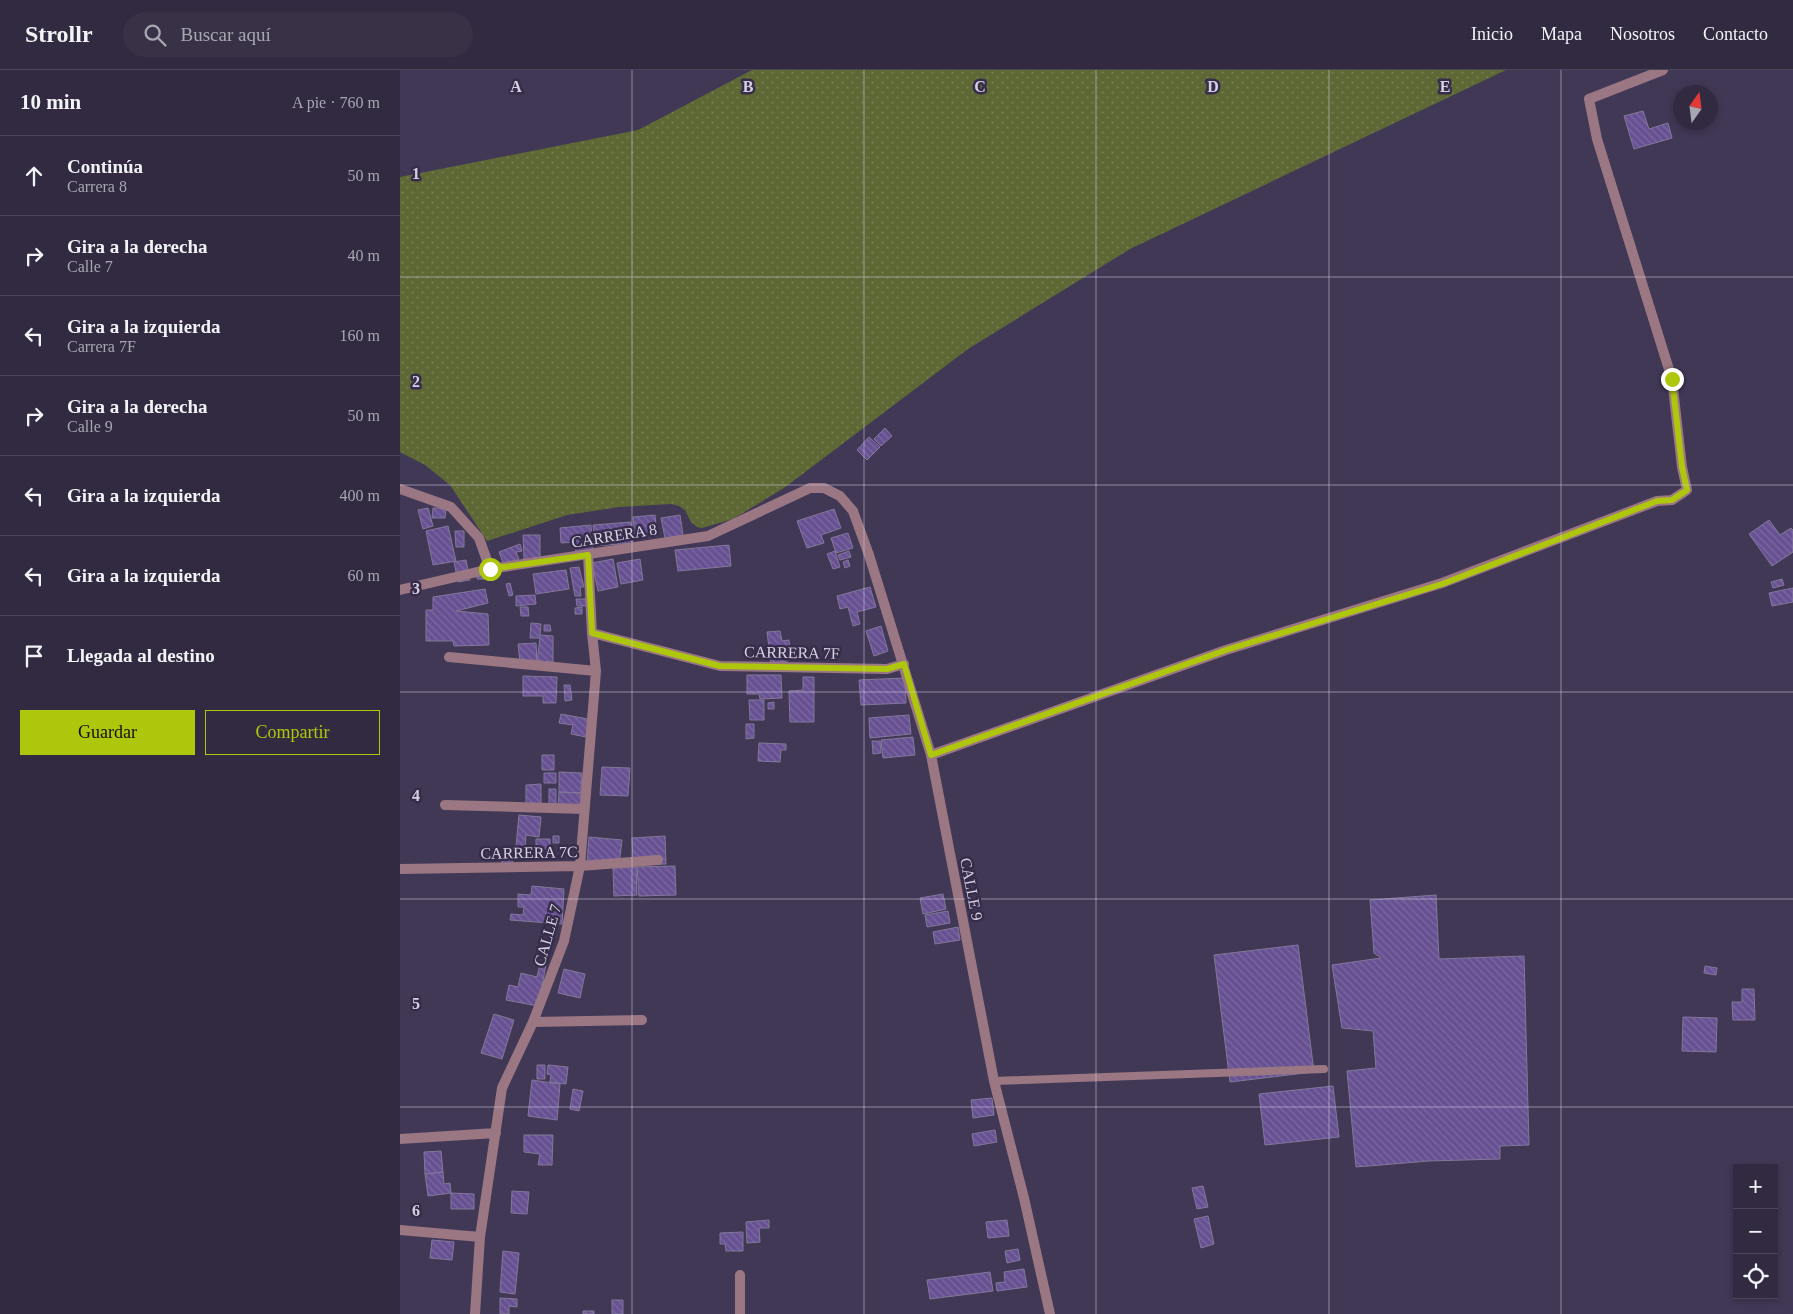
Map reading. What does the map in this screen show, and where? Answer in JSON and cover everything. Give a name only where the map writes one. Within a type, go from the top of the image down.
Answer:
[{"type":"street","points":[[931,755],[1226,650],[1442,584],[1657,501],[1672,500],[1687,490],[1682,467],[1672,379],[1597,139],[1589,99],[1663,70]]},
{"type":"street","name":"CARRERA 8","points":[[400,590],[490,569],[708,536],[810,488],[824,488]]},
{"type":"street","name":"CALLE 9","points":[[824,488],[840,496],[853,512],[904,664],[931,755],[994,1081],[1024,1198],[1050,1314]]},
{"type":"street","points":[[400,489],[451,508],[479,538],[490,569]]},
{"type":"street","name":"CALLE 7","points":[[475,1314],[480,1237],[502,1088],[533,1022],[564,941],[580,866],[596,671],[588,555]]},
{"type":"street","name":"CARRERA 7F","points":[[592,633],[720,666],[887,669],[904,664]]},
{"type":"street","points":[[449,657],[596,671]]},
{"type":"street","points":[[445,805],[584,809]]},
{"type":"street","name":"CARRERA 7C","points":[[400,869],[580,866],[658,860]]},
{"type":"street","points":[[533,1022],[642,1020]]},
{"type":"street","points":[[400,1139],[496,1133]]},
{"type":"street","points":[[400,1230],[480,1237]]},
{"type":"street","points":[[740,1275],[740,1314]]},
{"type":"lane","points":[[994,1081],[1324,1069]]},
{"type":"green space","points":[[752,70],[1506,70],[1130,249],[968,349],[784,488],[733,519],[702,528],[697,527],[691,522],[685,510],[679,506],[671,504],[619,507],[567,515],[487,541],[450,485],[425,465],[400,452],[400,177],[638,130]]},
{"type":"building","points":[[1643,111],[1649,129],[1668,123],[1672,138],[1634,149],[1624,116]]},
{"type":"building","points":[[885,428],[892,436],[881,446],[874,439]]},
{"type":"building","points":[[869,437],[880,447],[867,460],[857,450]]},
{"type":"building","points":[[428,508],[433,526],[423,529],[418,510]]},
{"type":"building","points":[[433,508],[446,508],[445,518],[432,518]]},
{"type":"building","points":[[834,509],[841,528],[821,535],[824,543],[807,548],[797,521]]},
{"type":"building","points":[[655,515],[657,536],[635,538],[633,517]]},
{"type":"building","points":[[680,515],[683,535],[665,538],[661,518]]},
{"type":"building","points":[[1769,520],[1780,535],[1791,528],[1793,530],[1793,552],[1772,566],[1749,534]]},
{"type":"building","points":[[631,522],[633,543],[595,546],[593,525]]},
{"type":"building","points":[[591,525],[593,551],[576,552],[575,542],[561,543],[560,528]]},
{"type":"building","points":[[448,526],[456,561],[433,565],[426,531]]},
{"type":"building","points":[[455,531],[464,531],[464,547],[456,547]]},
{"type":"building","points":[[848,533],[853,548],[836,553],[831,538]]},
{"type":"building","points":[[523,535],[540,535],[540,559],[524,559]]},
{"type":"building","points":[[520,544],[522,551],[516,552],[519,559],[504,565],[499,552]]},
{"type":"building","points":[[729,545],[731,566],[678,571],[675,550]]},
{"type":"building","points":[[835,551],[840,567],[833,569],[827,554]]},
{"type":"building","points":[[849,551],[851,557],[840,560],[838,555]]},
{"type":"building","points":[[613,559],[618,587],[598,591],[592,563]]},
{"type":"building","points":[[640,559],[643,580],[621,584],[617,563]]},
{"type":"building","points":[[466,560],[470,580],[458,582],[454,562]]},
{"type":"building","points":[[848,560],[850,566],[845,568],[843,562]]},
{"type":"building","points":[[579,567],[584,587],[580,587],[581,596],[575,596],[570,568]]},
{"type":"building","points":[[477,568],[489,568],[489,579],[477,579]]},
{"type":"building","points":[[566,570],[569,589],[536,594],[533,574]]},
{"type":"building","points":[[1782,579],[1784,585],[1773,588],[1771,582]]},
{"type":"building","points":[[510,583],[513,595],[509,596],[506,584]]},
{"type":"building","points":[[870,587],[876,607],[857,612],[860,624],[853,626],[848,607],[840,609],[837,596]]},
{"type":"building","points":[[1793,588],[1793,602],[1772,606],[1769,593]]},
{"type":"building","points":[[485,589],[488,603],[456,611],[488,614],[489,645],[454,646],[453,641],[426,641],[426,610],[433,610],[433,597]]},
{"type":"building","points":[[535,595],[536,604],[516,606],[516,596]]},
{"type":"building","points":[[576,599],[588,599],[588,606],[577,606]]},
{"type":"building","points":[[520,607],[528,607],[529,616],[521,616]]},
{"type":"building","points":[[582,607],[582,614],[575,614],[575,608]]},
{"type":"building","points":[[531,623],[541,624],[540,635],[553,636],[553,662],[537,661],[540,638],[530,638]]},
{"type":"building","points":[[544,625],[550,625],[551,631],[544,631]]},
{"type":"building","points":[[881,626],[888,651],[874,656],[866,631]]},
{"type":"building","points":[[780,631],[782,641],[789,640],[790,651],[787,651],[788,661],[771,663],[767,632]]},
{"type":"building","points":[[536,643],[537,660],[520,662],[518,644]]},
{"type":"building","points":[[747,675],[781,675],[782,698],[760,699],[759,694],[747,694]]},
{"type":"building","points":[[523,676],[557,677],[556,703],[543,703],[543,696],[523,696]]},
{"type":"building","points":[[803,677],[814,677],[814,722],[790,722],[789,691],[803,690]]},
{"type":"building","points":[[905,678],[906,703],[861,705],[859,680]]},
{"type":"building","points":[[564,685],[570,685],[572,700],[565,701]]},
{"type":"building","points":[[749,700],[764,700],[764,720],[750,720]]},
{"type":"building","points":[[774,702],[774,709],[768,709],[768,703]]},
{"type":"building","points":[[561,714],[593,720],[591,738],[571,734],[573,725],[559,723]]},
{"type":"building","points":[[909,715],[911,734],[870,738],[869,718]]},
{"type":"building","points":[[746,724],[754,724],[754,738],[746,739]]},
{"type":"building","points":[[913,737],[915,755],[883,758],[881,740]]},
{"type":"building","points":[[872,741],[880,741],[881,753],[873,754]]},
{"type":"building","points":[[759,743],[786,744],[786,750],[781,750],[780,762],[758,761]]},
{"type":"building","points":[[542,755],[554,755],[554,770],[542,770]]},
{"type":"building","points":[[602,767],[630,768],[628,796],[600,795]]},
{"type":"building","points":[[559,772],[582,773],[581,793],[559,792]]},
{"type":"building","points":[[544,773],[556,773],[556,783],[544,783]]},
{"type":"building","points":[[541,784],[541,805],[526,805],[526,785]]},
{"type":"building","points":[[549,789],[556,789],[556,809],[549,809]]},
{"type":"building","points":[[559,792],[581,793],[581,810],[558,809]]},
{"type":"building","points":[[519,815],[541,817],[539,837],[526,835],[525,847],[516,846]]},
{"type":"building","points":[[553,836],[559,836],[559,843],[553,843]]},
{"type":"building","points":[[665,836],[666,864],[633,865],[632,838]]},
{"type":"building","points":[[589,837],[622,840],[619,865],[587,862]]},
{"type":"building","points":[[536,839],[550,839],[550,849],[536,849]]},
{"type":"building","points":[[502,853],[512,853],[513,864],[502,864]]},
{"type":"building","points":[[675,866],[676,895],[639,896],[637,867]]},
{"type":"building","points":[[636,867],[637,895],[614,896],[613,868]]},
{"type":"building","points":[[532,886],[564,889],[562,924],[510,920],[511,914],[523,915],[524,907],[518,907],[518,894],[531,895]]},
{"type":"building","points":[[943,894],[946,909],[923,914],[920,898]]},
{"type":"building","points":[[1436,895],[1439,959],[1524,956],[1529,1145],[1500,1146],[1500,1159],[1429,1161],[1356,1167],[1347,1071],[1376,1068],[1373,1031],[1342,1028],[1332,965],[1381,958],[1374,953],[1370,900]]},
{"type":"building","points":[[948,911],[950,923],[927,927],[925,915]]},
{"type":"building","points":[[958,927],[960,940],[935,944],[933,932]]},
{"type":"building","points":[[1298,945],[1314,1072],[1230,1082],[1214,955]]},
{"type":"building","points":[[540,964],[546,965],[538,1006],[506,1000],[509,985],[518,987],[521,973],[537,977]]},
{"type":"building","points":[[1705,966],[1717,968],[1716,975],[1704,973]]},
{"type":"building","points":[[564,969],[585,974],[580,998],[558,993]]},
{"type":"building","points":[[1742,989],[1754,989],[1755,1020],[1733,1020],[1732,1002],[1742,1002]]},
{"type":"building","points":[[494,1014],[514,1020],[502,1059],[481,1053]]},
{"type":"building","points":[[1683,1017],[1717,1018],[1716,1052],[1682,1051]]},
{"type":"building","points":[[537,1065],[545,1065],[545,1079],[537,1079]]},
{"type":"building","points":[[548,1065],[568,1067],[566,1084],[550,1082],[551,1075],[547,1074]]},
{"type":"building","points":[[532,1080],[560,1084],[557,1120],[528,1116]]},
{"type":"building","points":[[1333,1086],[1339,1137],[1265,1145],[1259,1094]]},
{"type":"building","points":[[573,1089],[583,1091],[579,1111],[570,1109]]},
{"type":"building","points":[[992,1098],[994,1115],[973,1118],[971,1100]]},
{"type":"building","points":[[995,1130],[997,1142],[974,1146],[972,1134]]},
{"type":"building","points":[[524,1135],[553,1135],[552,1165],[538,1165],[540,1154],[524,1152]]},
{"type":"building","points":[[441,1151],[443,1172],[425,1174],[424,1152]]},
{"type":"building","points":[[443,1172],[444,1184],[450,1183],[451,1193],[428,1196],[425,1174]]},
{"type":"building","points":[[1203,1186],[1208,1207],[1197,1209],[1192,1188]]},
{"type":"building","points":[[512,1191],[529,1192],[527,1214],[511,1213]]},
{"type":"building","points":[[451,1193],[474,1194],[474,1209],[451,1209]]},
{"type":"building","points":[[1208,1216],[1214,1244],[1201,1248],[1194,1219]]},
{"type":"building","points":[[769,1220],[769,1228],[759,1228],[760,1242],[747,1243],[746,1222]]},
{"type":"building","points":[[1007,1220],[1009,1236],[988,1238],[986,1222]]},
{"type":"building","points":[[743,1232],[743,1251],[726,1251],[725,1244],[720,1244],[720,1233]]},
{"type":"building","points":[[432,1240],[454,1242],[452,1260],[430,1258]]},
{"type":"building","points":[[1018,1249],[1020,1260],[1007,1263],[1005,1251]]},
{"type":"building","points":[[503,1251],[519,1253],[515,1294],[500,1292]]},
{"type":"building","points":[[1024,1269],[1027,1287],[997,1291],[996,1283],[1005,1282],[1004,1272]]},
{"type":"building","points":[[990,1272],[993,1291],[930,1299],[927,1280]]},
{"type":"building","points":[[500,1298],[517,1299],[517,1307],[509,1306],[509,1314],[500,1314]]},
{"type":"building","points":[[612,1300],[623,1300],[623,1314],[612,1314]]},
{"type":"building","points":[[583,1311],[594,1311],[594,1314],[583,1314]]},
{"type":"route","points":[[490,569],[588,555],[592,633],[720,666],[887,669],[904,664],[931,755],[1226,650],[1442,584],[1657,501],[1672,500],[1687,490],[1682,467],[1672,379]]}]
